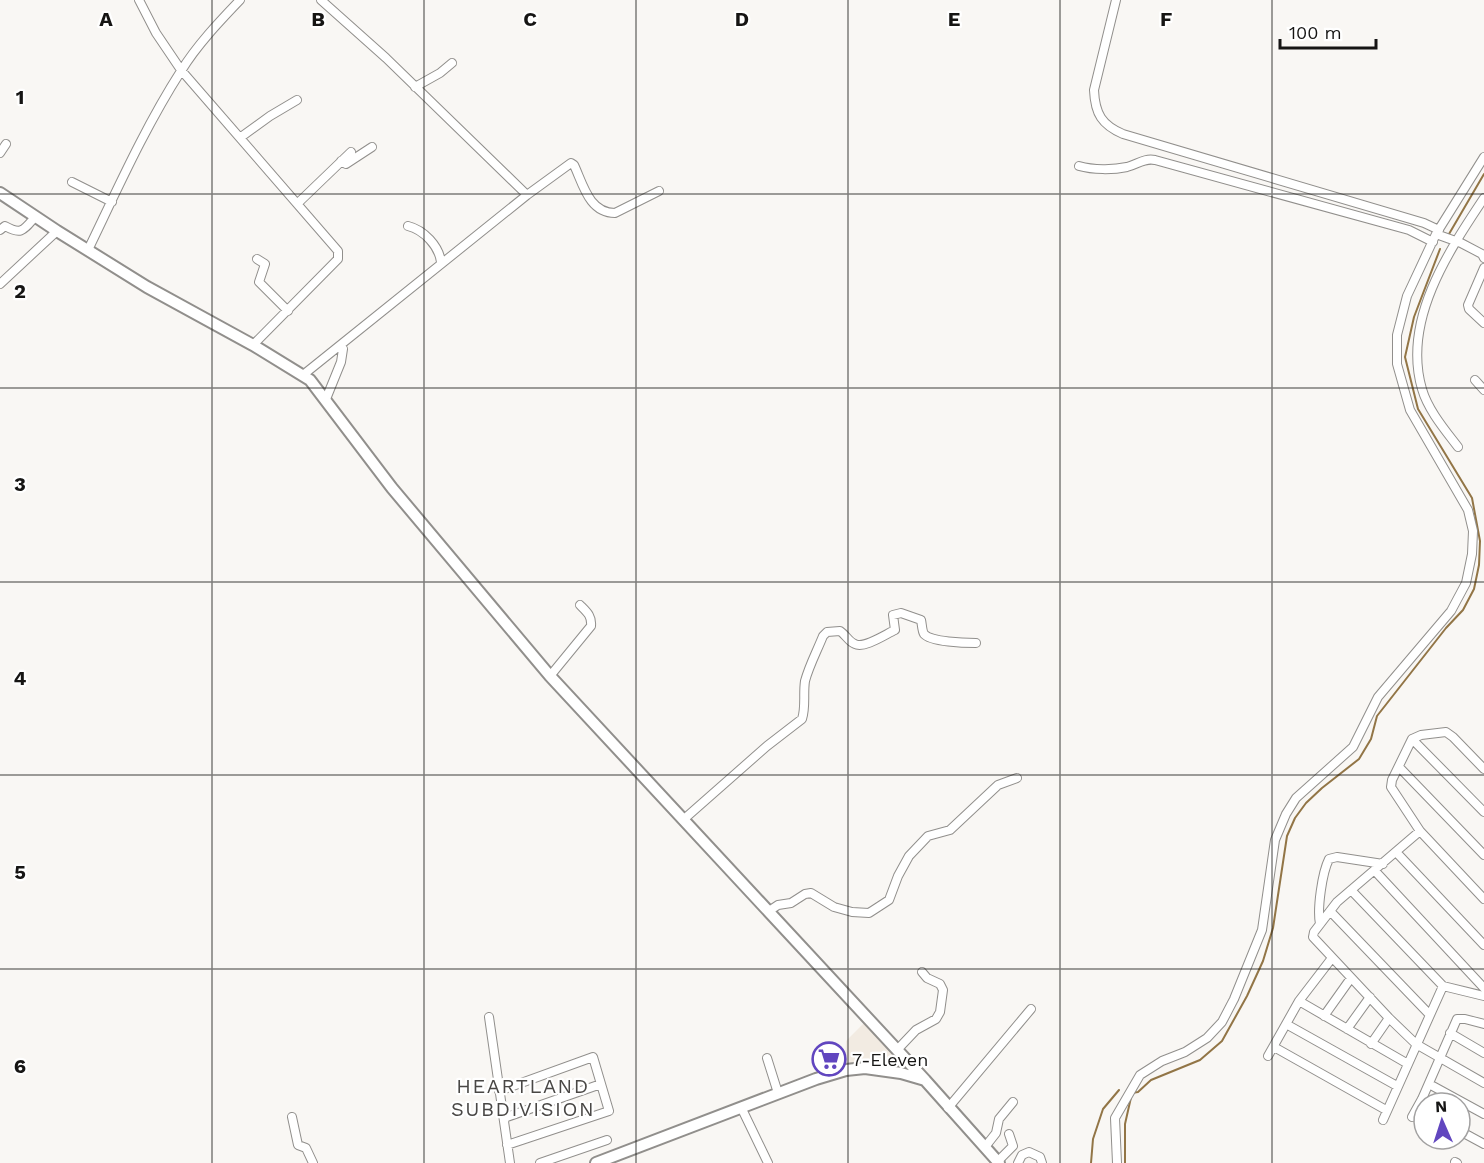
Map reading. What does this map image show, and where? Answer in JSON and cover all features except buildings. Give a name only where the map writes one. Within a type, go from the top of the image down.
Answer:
[{"type":"street","points":[[139,0],[156,33],[181,70],[298,202],[339,253],[338,259],[253,345]]},
{"type":"street","points":[[88,250],[140,145],[181,70],[240,0]]},
{"type":"street","points":[[321,0],[386,58],[527,195]]},
{"type":"street","points":[[1116,0],[1094,90],[1094,99],[1102,121],[1111,129],[1424,223],[1436,235]]},
{"type":"street","points":[[415,87],[440,73],[452,63]]},
{"type":"street","points":[[241,137],[297,100]]},
{"type":"street","points":[[0,153],[6,144]]},
{"type":"street","points":[[341,161],[346,164],[372,147]]},
{"type":"street","points":[[298,202],[351,152]]},
{"type":"street","points":[[1117,1163],[1115,1118],[1140,1075],[1207,1038],[1222,1022],[1234,999],[1262,930],[1275,840],[1286,814],[1296,798],[1353,747],[1370,709],[1451,611],[1466,583],[1472,554],[1473,531],[1468,510],[1410,410],[1396,364],[1397,335],[1407,296],[1436,235],[1484,157]]},
{"type":"street","points":[[1079,166],[1115,168],[1130,166],[1144,160],[1155,160],[1409,230],[1436,235],[1482,254],[1484,258]]},
{"type":"street","points":[[303,375],[441,262],[571,163],[592,204],[610,213],[615,213],[659,191]]},
{"type":"street","points":[[72,182],[112,202]]},
{"type":"street","points":[[0,193],[147,287],[253,345],[303,375],[316,386],[392,488],[550,676],[925,1080],[998,1162],[1013,1146],[1009,1134]]},
{"type":"street","points":[[1458,447],[1422,390],[1416,355],[1425,310],[1442,269],[1484,198]]},
{"type":"street","points":[[0,230],[5,226],[16,232],[20,231],[35,217]]},
{"type":"street","points":[[408,226],[422,231],[440,255],[441,262]]},
{"type":"street","points":[[0,284],[57,231]]},
{"type":"street","points":[[257,259],[265,264],[258,280],[259,283],[288,311]]},
{"type":"street","points":[[1484,268],[1468,305],[1469,309],[1484,323]]},
{"type":"street","points":[[326,399],[341,362],[343,349]]},
{"type":"street","points":[[1474,380],[1484,390]]},
{"type":"street","points":[[550,676],[591,626],[592,621],[589,614],[580,605]]},
{"type":"street","points":[[683,820],[767,746],[802,719],[806,680],[823,636],[827,632],[840,631],[854,644],[861,645],[895,630],[893,615],[902,614],[921,620],[926,636],[950,642],[976,643]]},
{"type":"street","points":[[1484,769],[1446,732],[1421,735],[1412,739],[1392,780],[1391,790],[1420,831],[1484,899]]},
{"type":"street","points":[[1412,739],[1484,812]]},
{"type":"street","points":[[1399,767],[1484,855]]},
{"type":"street","points":[[769,911],[778,905],[791,903],[811,893],[834,907],[852,912],[869,913],[890,900],[898,876],[909,856],[928,836],[950,830],[998,785],[1017,778]]},
{"type":"street","points":[[1420,831],[1351,890],[1330,911],[1313,937],[1416,1044],[1484,1083]]},
{"type":"street","points":[[1396,852],[1482,939]]},
{"type":"street","points":[[1320,924],[1325,868],[1329,859],[1337,856],[1383,864]]},
{"type":"street","points":[[1374,871],[1484,988]]},
{"type":"street","points":[[1351,890],[1443,986],[1484,996]]},
{"type":"street","points":[[1330,911],[1429,1014]]},
{"type":"street","points":[[1268,1056],[1299,1001],[1332,958]]},
{"type":"street","points":[[897,1050],[916,1029],[936,1018],[940,1012],[943,990],[940,984],[927,978],[922,972]]},
{"type":"street","points":[[1324,1016],[1351,978]]},
{"type":"street","points":[[1383,1120],[1443,986]]},
{"type":"street","points":[[1347,1029],[1370,997]]},
{"type":"street","points":[[1299,1001],[1408,1064]]},
{"type":"street","points":[[948,1108],[1031,1009]]},
{"type":"street","points":[[489,1017],[510,1163]]},
{"type":"street","points":[[1371,1044],[1389,1018]]},
{"type":"street","points":[[1427,1091],[1459,1018],[1484,1024]]},
{"type":"street","points":[[1286,1024],[1397,1086]]},
{"type":"street","points":[[1450,1034],[1484,1053]]},
{"type":"street","points":[[1274,1047],[1386,1110]]},
{"type":"street","points":[[499,1091],[593,1057],[609,1111],[507,1145]]},
{"type":"street","points":[[767,1058],[778,1093]]},
{"type":"street","points":[[603,1162],[741,1107],[823,1076],[846,1070],[865,1068],[900,1073],[925,1080]]},
{"type":"street","points":[[504,1118],[601,1084]]},
{"type":"street","points":[[1429,1084],[1484,1114]]},
{"type":"street","points":[[985,1147],[996,1133],[999,1119],[1013,1101]]},
{"type":"street","points":[[741,1107],[768,1163]]},
{"type":"street","points":[[292,1117],[298,1145],[306,1148],[313,1163]]},
{"type":"street","points":[[540,1163],[607,1140]]},
{"type":"street","points":[[1018,1163],[1023,1155],[1029,1152],[1040,1157],[1042,1163]]},
{"type":"shaded area","points":[[864,1023],[897,1055],[895,1065],[845,1063],[846,1041]]},
{"type":"waterway","points":[[1449,234],[1484,174]]},
{"type":"waterway","points":[[1125,1163],[1125,1124],[1132,1093],[1138,1092],[1151,1080],[1200,1060],[1222,1041],[1247,996],[1263,961],[1273,928],[1287,836],[1295,818],[1306,803],[1322,788],[1359,759],[1371,739],[1377,716],[1446,628],[1463,610],[1474,589],[1479,565],[1480,541],[1472,498],[1418,409],[1405,357],[1414,317],[1440,249]]},
{"type":"waterway","points":[[1091,1163],[1093,1139],[1103,1109],[1119,1090]]},
{"type":"place","name":"7-Eleven","points":[[829,1059]]},
{"type":"district","name":"HEARTLAND SUBDIVISION","points":[[523,1098]]}]
